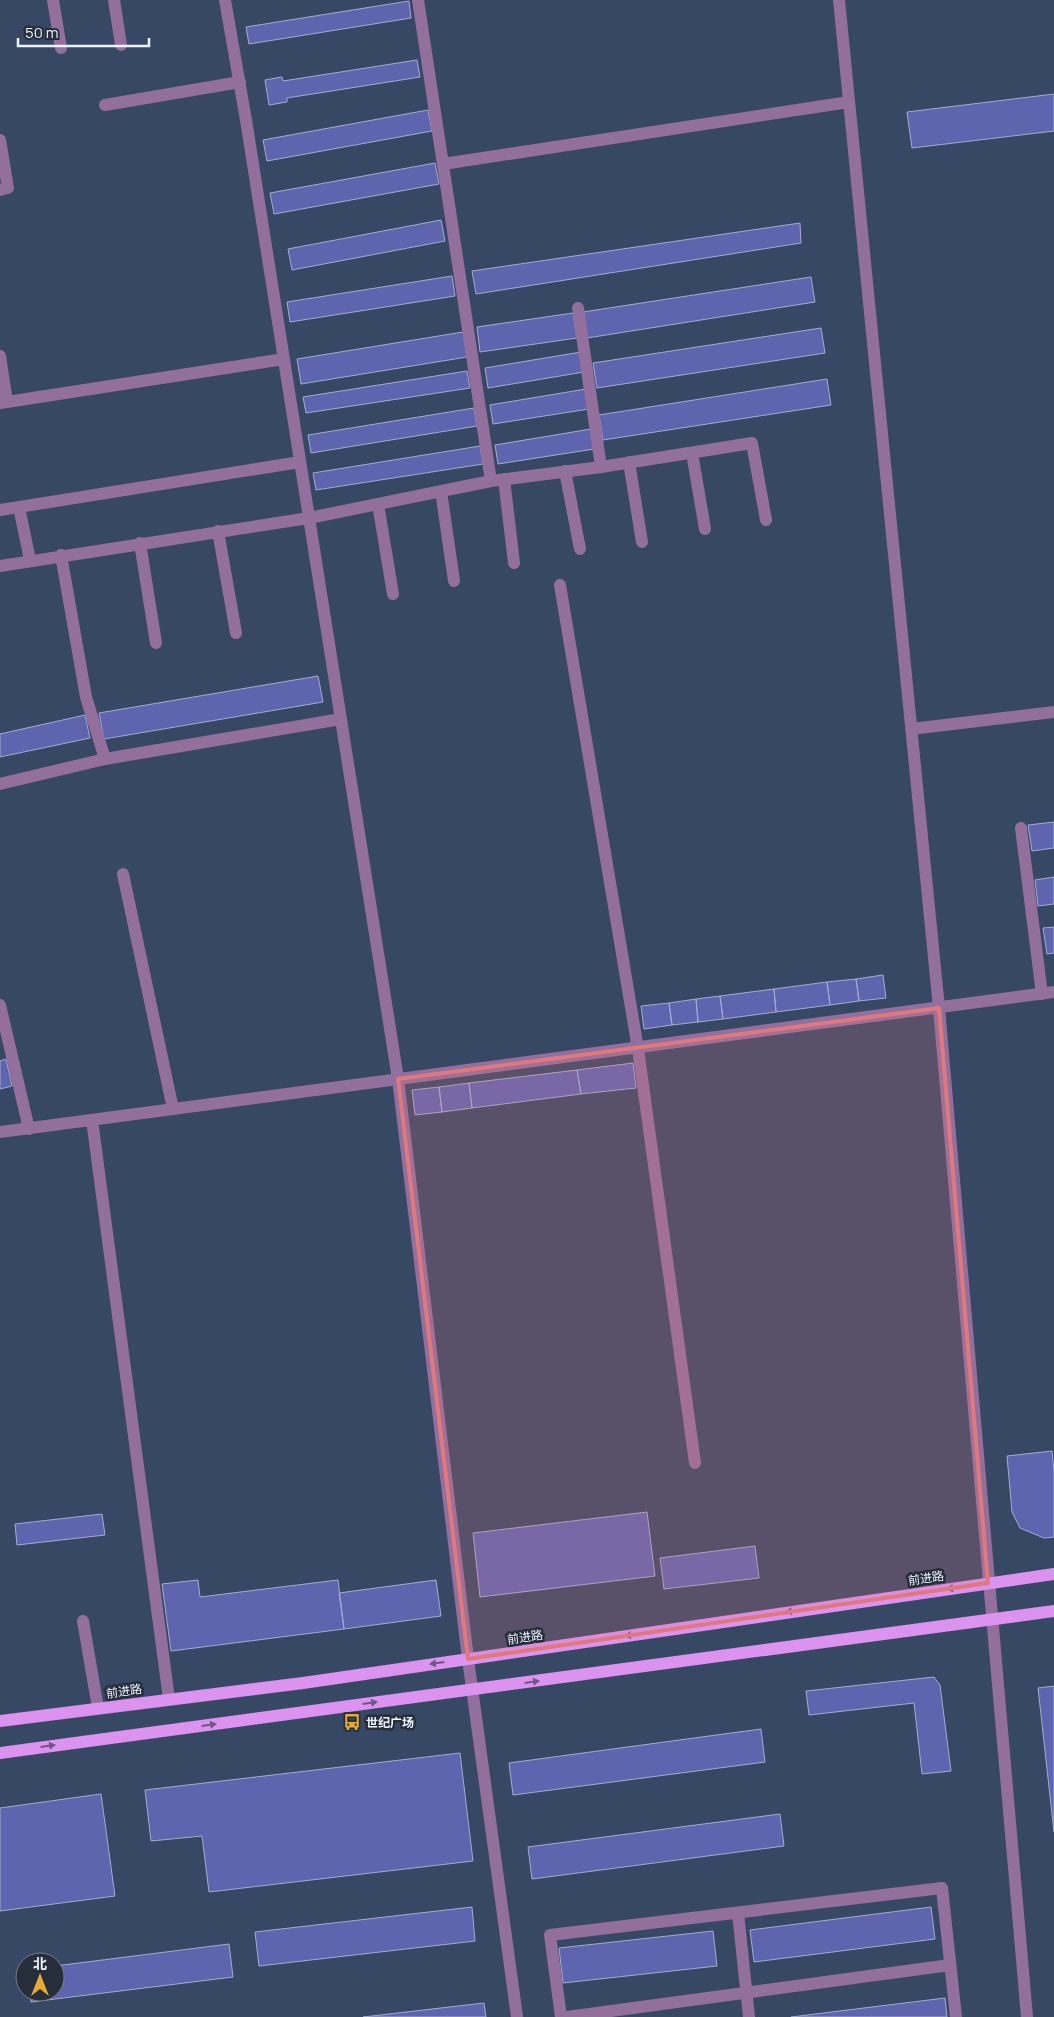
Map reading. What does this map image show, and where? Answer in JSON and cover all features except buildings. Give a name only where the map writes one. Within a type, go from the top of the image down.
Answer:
[{"type":"main road","name":"前进路","points":[[0,1721],[303,1683],[1054,1574]]},
{"type":"main road","points":[[0,1753],[1054,1611]]},
{"type":"street","points":[[53,0],[61,48]]},
{"type":"street","points":[[114,0],[121,45]]},
{"type":"street","points":[[225,0],[240,82],[398,1079],[468,1659],[517,2017]]},
{"type":"street","points":[[418,0],[442,164],[497,480],[514,563]]},
{"type":"street","points":[[839,0],[939,1008],[1027,2017]]},
{"type":"street","points":[[105,104],[240,82]]},
{"type":"street","points":[[442,164],[849,102]]},
{"type":"street","points":[[0,140],[8,188],[0,190]]},
{"type":"street","points":[[578,308],[601,467]]},
{"type":"street","points":[[0,356],[4,403],[284,358]]},
{"type":"street","points":[[0,566],[61,555],[309,518],[497,480],[601,467],[752,443],[766,520]]},
{"type":"street","points":[[692,453],[705,529]]},
{"type":"street","points":[[0,510],[300,462]]},
{"type":"street","points":[[629,462],[642,542]]},
{"type":"street","points":[[565,471],[580,549]]},
{"type":"street","points":[[441,491],[454,582]]},
{"type":"street","points":[[378,504],[393,594]]},
{"type":"street","points":[[19,507],[30,560]]},
{"type":"street","points":[[218,532],[236,634]]},
{"type":"street","points":[[140,543],[156,642]]},
{"type":"street","points":[[61,555],[86,698],[105,759]]},
{"type":"street","points":[[560,585],[638,1049],[695,1463]]},
{"type":"street","points":[[911,729],[1054,712]]},
{"type":"street","points":[[0,784],[105,759],[341,719]]},
{"type":"street","points":[[0,1132],[638,1049],[1048,993],[1021,828]]},
{"type":"street","points":[[124,874],[172,1109]]},
{"type":"street","points":[[0,1005],[29,1129]]},
{"type":"street","points":[[92,1120],[169,1699]]},
{"type":"street","points":[[83,1621],[98,1708]]},
{"type":"street","points":[[560,2017],[550,1935],[942,1888],[956,2017]]},
{"type":"street","points":[[738,1913],[749,2017]]},
{"type":"street","points":[[567,2017],[950,1965]]},
{"type":"highlighted area","points":[[939,1008],[988,1583],[468,1659],[398,1079]]},
{"type":"place","name":"世纪广场","points":[[352,1722]]}]
